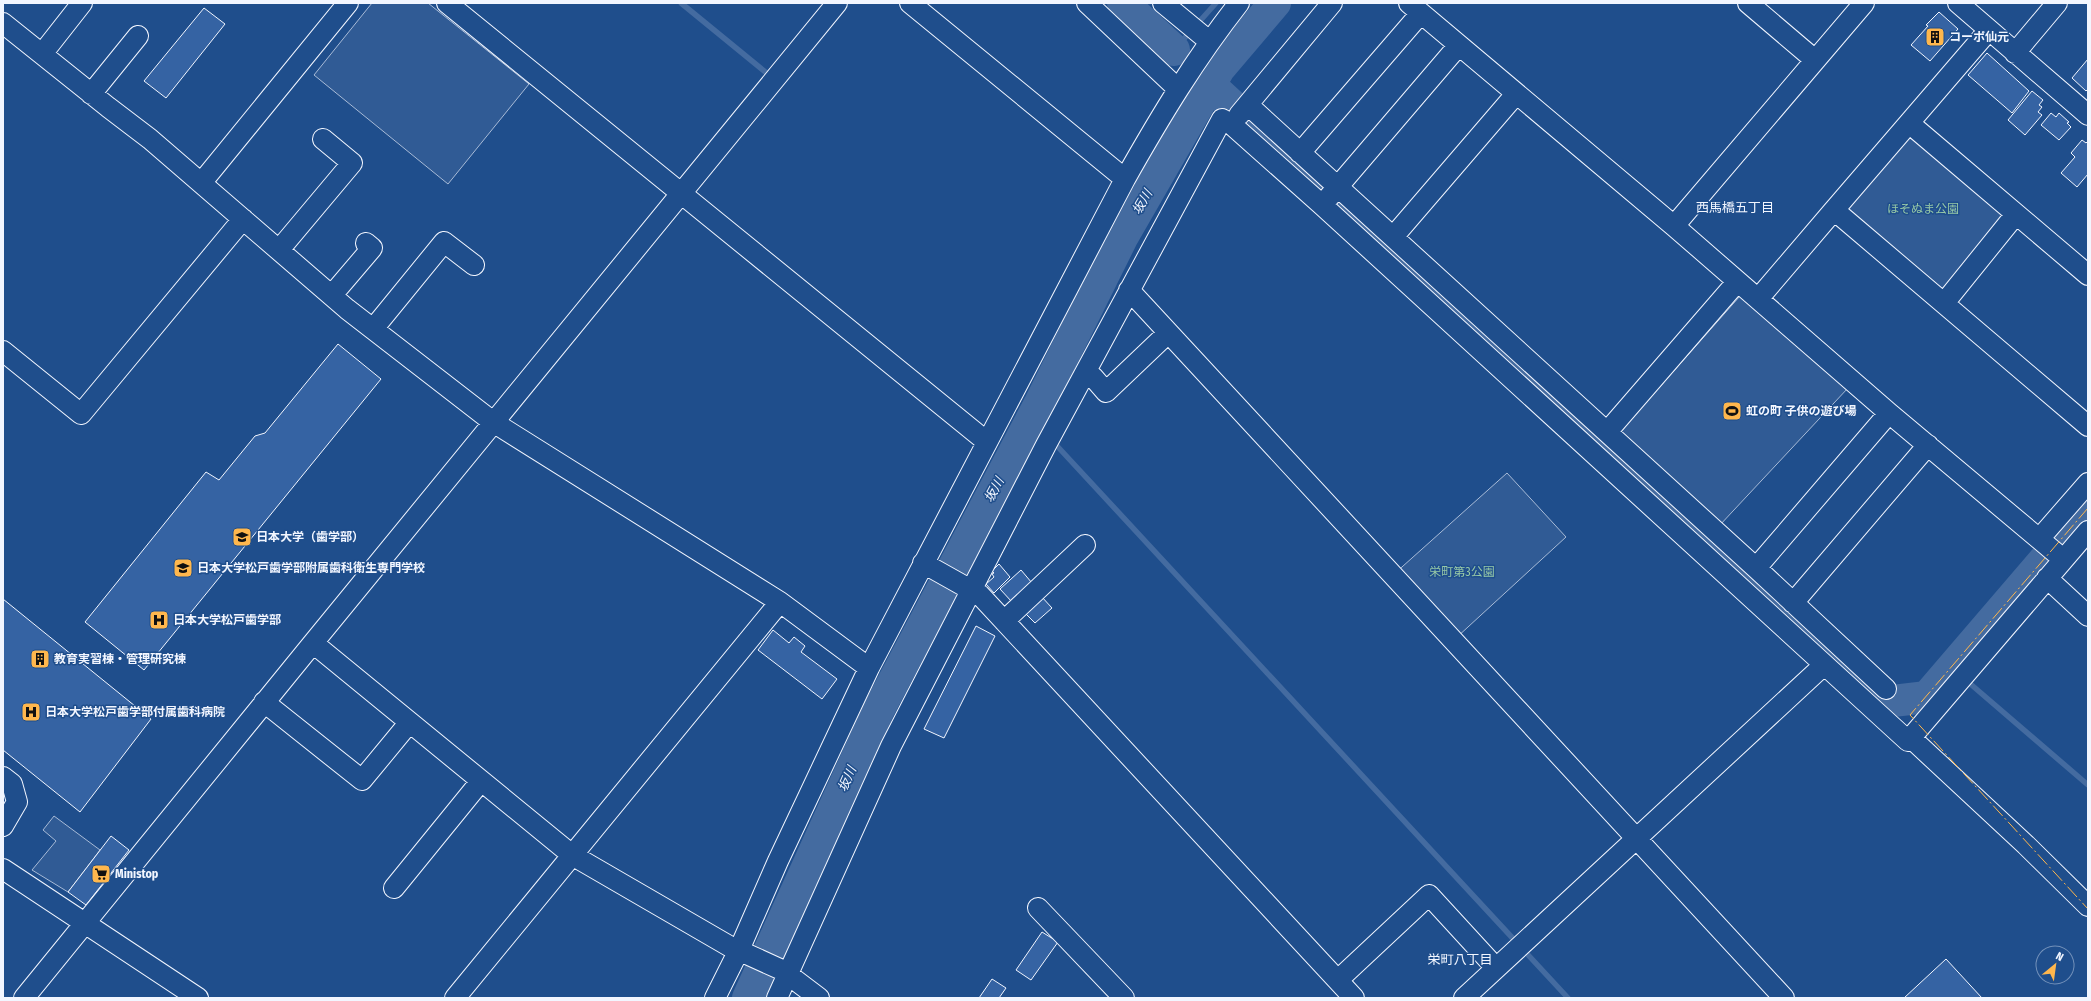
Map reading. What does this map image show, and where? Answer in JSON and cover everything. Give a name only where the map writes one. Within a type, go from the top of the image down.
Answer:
[{"type":"street","points":[[42,54],[82,3]]},
{"type":"street","points":[[202,182],[348,3]]},
{"type":"street","points":[[446,3],[987,442]]},
{"type":"street","points":[[24,998],[264,702],[837,3]]},
{"type":"street","points":[[910,3],[1125,179]]},
{"type":"street","points":[[1087,3],[1180,86]]},
{"type":"street","points":[[1163,3],[1181,19],[1189,23],[1205,48]]},
{"type":"street","points":[[715,998],[742,951],[778,861],[869,668],[926,565],[987,442],[1125,179],[1180,86],[1205,48],[1239,3]]},
{"type":"street","points":[[777,998],[786,972],[891,746],[969,587],[1222,119],[1238,116],[1332,3]]},
{"type":"street","points":[[1748,3],[1815,60]]},
{"type":"street","points":[[1674,226],[1864,3]]},
{"type":"street","points":[[1958,3],[2088,115]]},
{"type":"street","points":[[2015,53],[2057,3]]},
{"type":"street","points":[[1300,153],[1415,8],[1674,226],[1889,413],[2040,538],[2063,559]]},
{"type":"street","points":[[3,23],[202,182],[332,296],[493,422],[780,602],[869,668]]},
{"type":"street","points":[[1758,299],[1989,30]]},
{"type":"street","points":[[91,94],[138,36]]},
{"type":"street","points":[[1322,205],[1459,45]]},
{"type":"street","points":[[1393,238],[1516,94]]},
{"type":"street","points":[[1238,116],[1300,153],[1756,568],[1886,689]]},
{"type":"street","points":[[1238,116],[1322,205],[1908,741],[2088,531]]},
{"type":"street","points":[[1909,123],[2088,275]]},
{"type":"street","points":[[279,250],[352,163],[323,139]]},
{"type":"street","points":[[1834,210],[1945,302],[2088,426]]},
{"type":"street","points":[[1945,302],[2016,214]]},
{"type":"street","points":[[3,351],[81,414],[243,219]]},
{"type":"street","points":[[373,329],[444,242],[474,265]]},
{"type":"street","points":[[332,296],[372,248],[366,243]]},
{"type":"street","points":[[1607,432],[1737,282]]},
{"type":"street","points":[[1129,290],[1784,998]]},
{"type":"street","points":[[1093,377],[1106,392],[1168,333]]},
{"type":"street","points":[[1756,568],[1889,413]]},
{"type":"street","points":[[1793,603],[1928,445]]},
{"type":"street","points":[[2040,538],[2088,483]]},
{"type":"street","points":[[1004,621],[1085,545]]},
{"type":"street","points":[[926,565],[969,587],[1004,621],[1354,998]]},
{"type":"street","points":[[2047,578],[2088,616]]},
{"type":"street","points":[[455,998],[780,602]]},
{"type":"street","points":[[313,643],[572,855],[742,951],[786,972],[819,998]]},
{"type":"street","points":[[1464,998],[1824,664]]},
{"type":"street","points":[[264,702],[362,780],[409,723]]},
{"type":"street","points":[[1911,738],[2026,844],[2088,906]]},
{"type":"street","points":[[3,777],[12,784],[17,802],[3,826]]},
{"type":"street","points":[[394,888],[481,781]]},
{"type":"street","points":[[3,869],[198,998]]},
{"type":"street","points":[[1338,980],[1429,895],[1496,968]]},
{"type":"street","points":[[1038,908],[1124,998]]},
{"type":"shaded area","points":[[372,3],[428,3],[529,84],[448,184],[314,75]]},
{"type":"shaded area","name":"ほそぬま公園","points":[[1910,134],[2004,217],[1944,290],[1846,209]]},
{"type":"shaded area","name":"虹の町 子供の遊び場","points":[[1740,296],[1848,388],[1719,526],[1618,434]]},
{"type":"shaded area","name":"栄町第3公園","points":[[1507,473],[1566,537],[1456,638],[1393,575]]},
{"type":"shaded area","points":[[54,816],[100,850],[68,892],[32,870],[56,841],[43,830]]},
{"type":"building","points":[[204,8],[225,24],[166,98],[144,81]]},
{"type":"building","name":"コーポ仙元","points":[[1939,12],[1958,29],[1930,61],[1911,45],[1928,26],[1926,25]]},
{"type":"building","points":[[1987,53],[2029,91],[2012,113],[1968,75]]},
{"type":"building","points":[[2088,59],[2088,89],[2086,91],[2072,78]]},
{"type":"building","points":[[2032,91],[2043,100],[2039,105],[2042,107],[2038,112],[2042,115],[2025,135],[2008,120]]},
{"type":"building","points":[[2051,113],[2056,117],[2059,113],[2069,122],[2067,123],[2071,127],[2059,140],[2041,125]]},
{"type":"building","points":[[2082,140],[2086,143],[2088,141],[2088,174],[2077,187],[2061,173],[2075,157],[2071,153]]},
{"type":"building","points":[[338,344],[381,379],[144,670],[85,622],[206,472],[219,480],[255,436],[265,433]]},
{"type":"building","points":[[999,564],[1010,577],[994,593],[986,584],[994,577],[992,574],[994,573],[992,571]]},
{"type":"building","points":[[1021,570],[1032,583],[1012,602],[1000,589]]},
{"type":"building","points":[[1041,596],[1052,608],[1035,623],[1024,612]]},
{"type":"building","name":"教育実習棟・管理研究棟","points":[[3,599],[151,719],[80,812],[3,750]]},
{"type":"building","points":[[976,626],[995,636],[944,738],[924,729]]},
{"type":"building","points":[[773,630],[789,643],[794,637],[805,646],[801,652],[837,679],[822,699],[758,650]]},
{"type":"building","points":[[111,836],[129,850],[86,905],[68,892]]},
{"type":"building","points":[[1042,932],[1058,942],[1031,980],[1016,970]]},
{"type":"building","points":[[1946,959],[1982,998],[1904,998]]},
{"type":"building","points":[[992,979],[1006,988],[999,998],[979,998]]},
{"type":"waterway","points":[[681,3],[769,75]]},
{"type":"waterway","points":[[1123,3],[1174,50]]},
{"type":"waterway","points":[[1174,50],[1216,3]]},
{"type":"waterway","name":"坂川","points":[[748,998],[879,709],[1039,405],[1123,236],[1219,69],[1275,3]]},
{"type":"waterway","points":[[1211,86],[1884,702],[1927,697],[2088,509]]},
{"type":"waterway","points":[[1058,447],[1568,998]]},
{"type":"waterway","points":[[1953,669],[2088,785]]},
{"type":"power","points":[[2088,508],[1910,715],[2088,909]]},
{"type":"place","name":"コーポ仙元","points":[[1935,37]]},
{"type":"place","name":"虹の町 子供の遊び場","points":[[1732,411]]},
{"type":"place","name":"日本大学（歯学部）","points":[[242,537]]},
{"type":"place","name":"日本大学松戸歯学部附属歯科衛生専門学校","points":[[183,568]]},
{"type":"place","name":"日本大学松戸歯学部","points":[[159,620]]},
{"type":"place","name":"教育実習棟・管理研究棟","points":[[40,659]]},
{"type":"place","name":"日本大学松戸歯学部付属歯科病院","points":[[31,712]]},
{"type":"place","name":"Ministop","points":[[101,874]]},
{"type":"district","name":"西馬橋五丁目","points":[[1735,207]]},
{"type":"district","name":"栄町八丁目","points":[[1460,959]]}]
